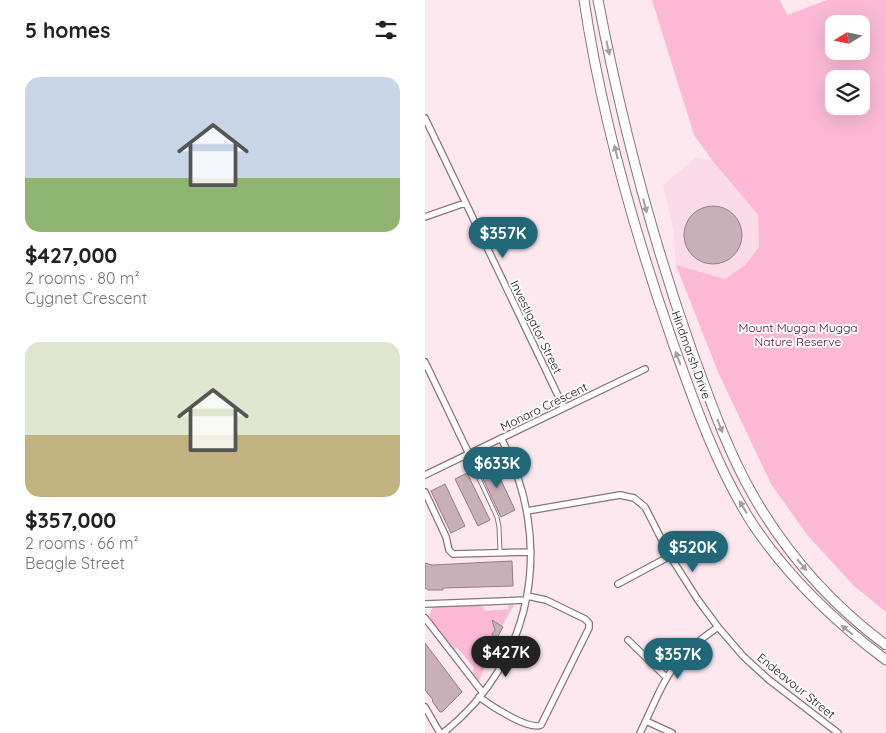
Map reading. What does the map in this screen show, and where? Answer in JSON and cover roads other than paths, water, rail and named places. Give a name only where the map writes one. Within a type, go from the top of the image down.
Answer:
[{"type":"main road","name":"Hindmarsh Drive","points":[[584,0],[604,100],[637,229],[679,360],[718,459],[737,498],[753,524],[790,573],[838,622],[886,660]]},
{"type":"main road","name":"Hindmarsh Drive","points":[[599,0],[617,92],[648,216],[682,323],[728,445],[755,498],[791,552],[829,596],[886,646]]},
{"type":"street","name":"Investigator Street","points":[[425,118],[564,408]]},
{"type":"street","points":[[425,217],[465,203]]},
{"type":"street","points":[[425,362],[468,454]]},
{"type":"street","name":"Monaro Crescent","points":[[425,475],[645,370]]},
{"type":"street","points":[[425,707],[441,733],[465,713],[481,695],[497,672],[510,648],[527,598],[531,574],[531,552],[527,511],[515,467],[501,438]]},
{"type":"street","points":[[425,492],[451,552],[457,554],[531,552]]},
{"type":"street","name":"Endeavour Street","points":[[527,511],[617,496],[631,497],[645,507],[670,556],[717,627],[761,673],[838,733]]},
{"type":"street","points":[[618,584],[670,556]]},
{"type":"street","points":[[425,604],[527,598],[546,600],[585,619],[589,623],[589,628],[541,725],[533,727],[496,709],[481,695],[425,618]]},
{"type":"street","points":[[640,733],[667,678],[683,656],[717,627]]},
{"type":"street","points":[[628,640],[667,678]]},
{"type":"street","points":[[646,721],[672,733]]},
{"type":"lane","points":[[468,454],[497,517],[500,553]]},
{"type":"park label","name":"Mount Mugga Mugga Nature Reserve","points":[[798,335]]}]
